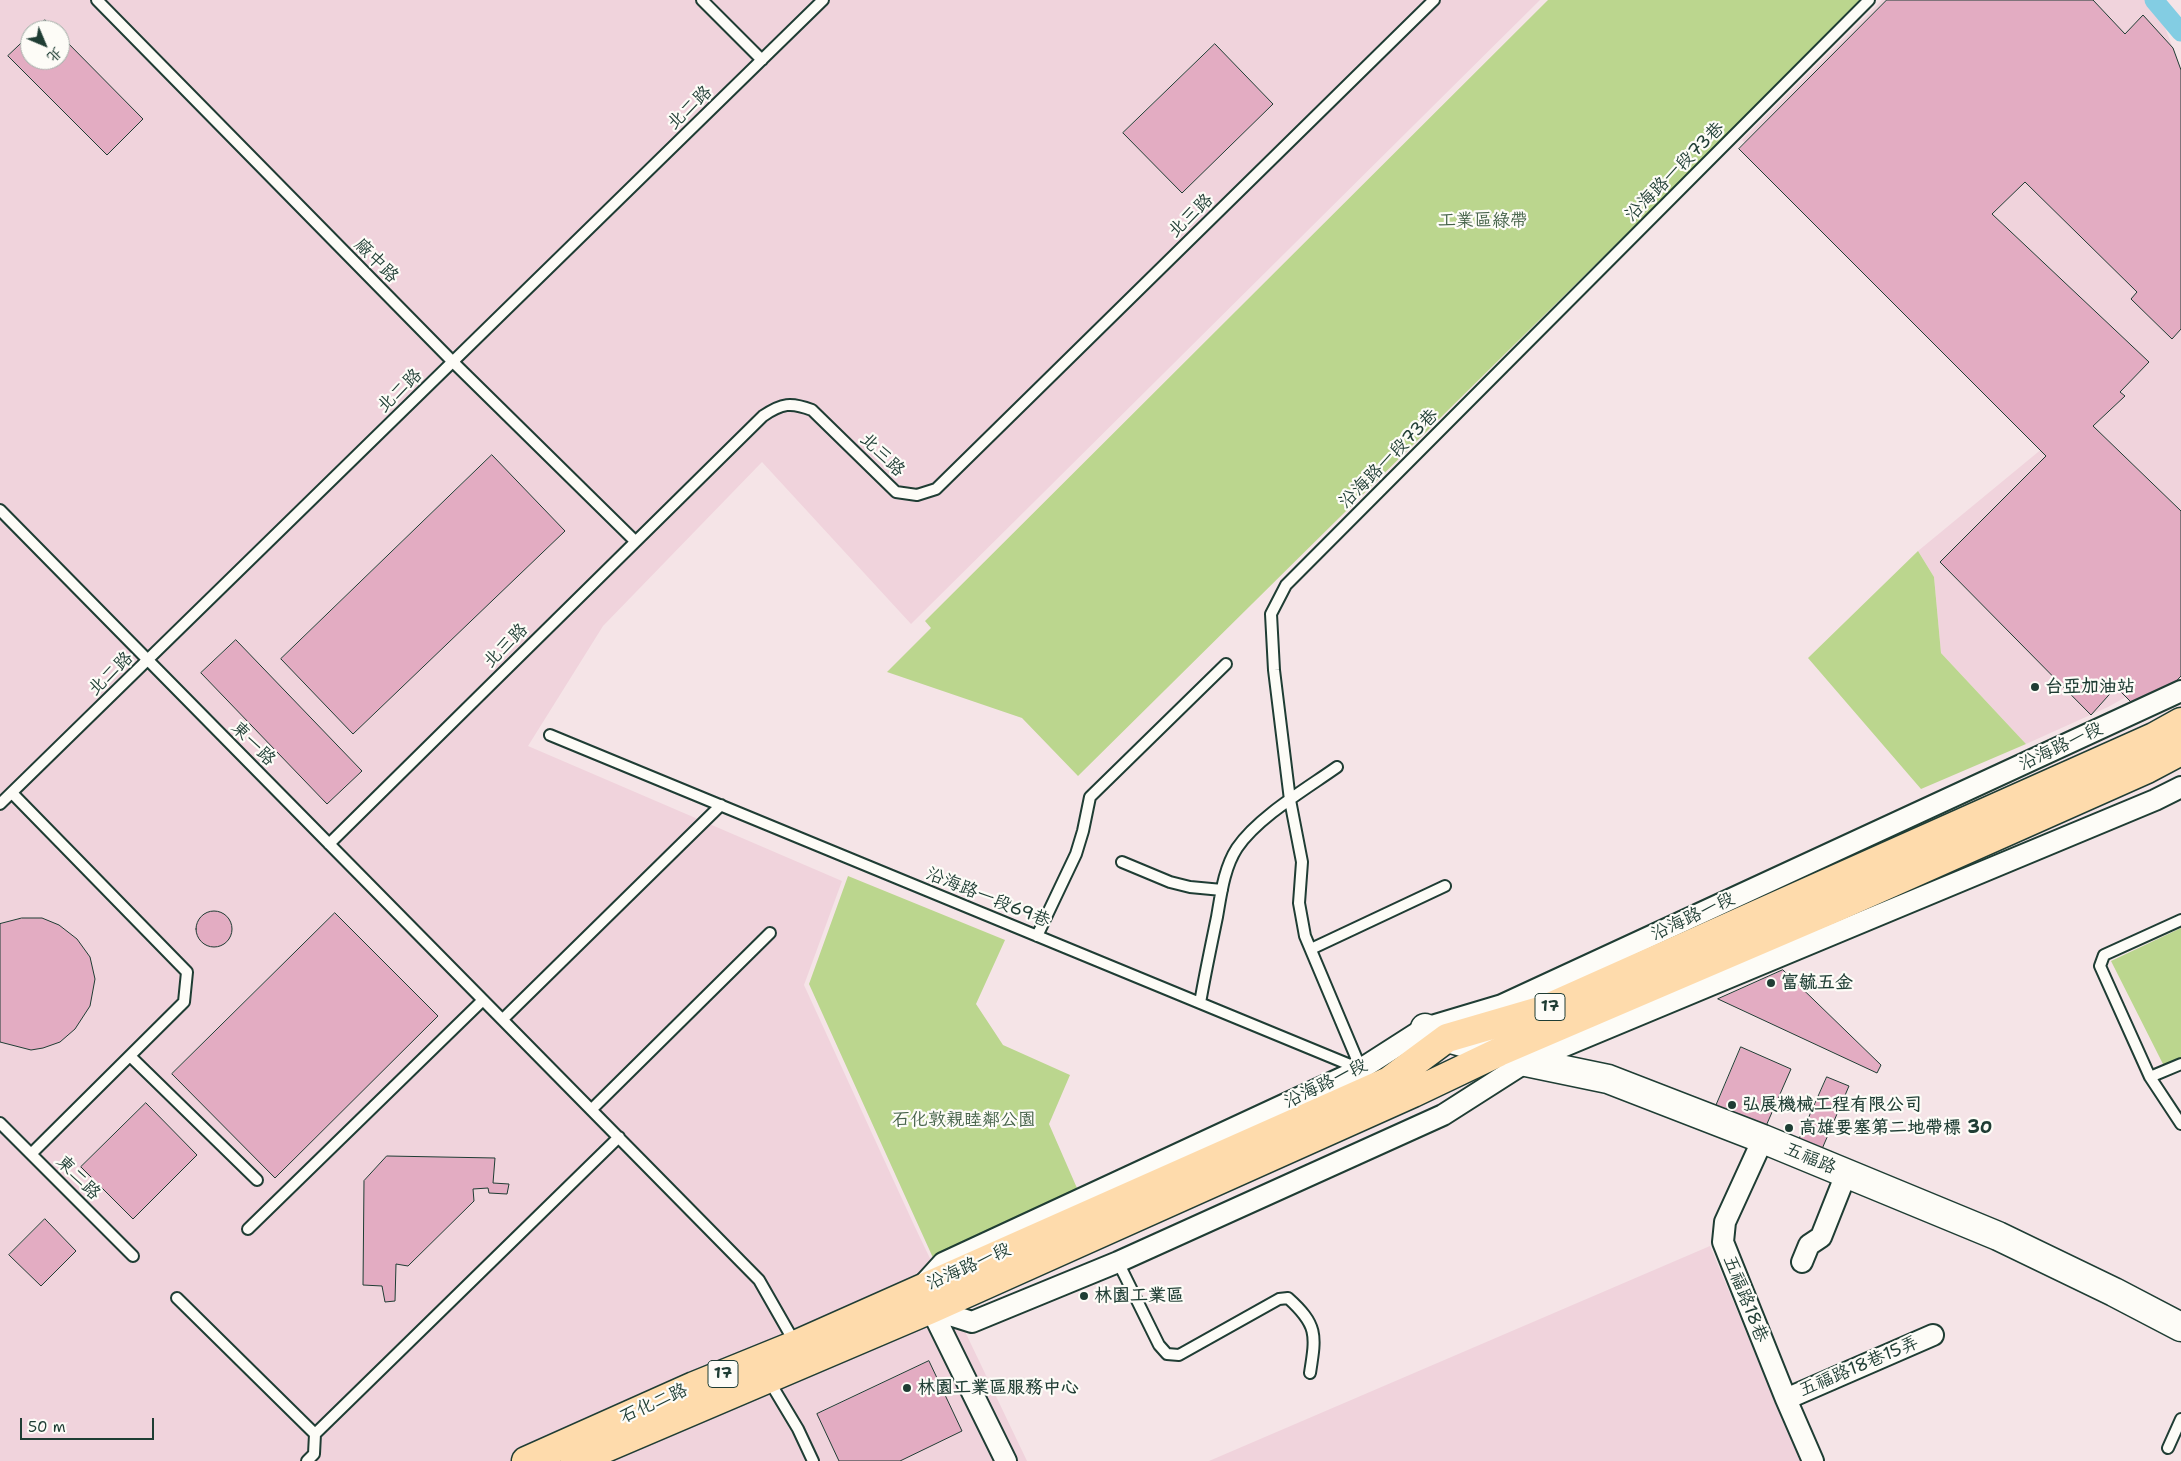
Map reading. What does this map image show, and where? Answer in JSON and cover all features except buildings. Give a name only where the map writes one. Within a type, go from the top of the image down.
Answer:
[{"type":"main road","name":"沿海路一段","points":[[925,1299],[1375,1075],[1436,1033],[1543,1010],[2154,737],[2181,722]]},
{"type":"main road","name":"沿海路一段","points":[[925,1299],[1413,1093],[1499,1052],[1835,908],[2146,769],[2181,751]]},
{"type":"main road","name":"石化二路","points":[[575,1461],[762,1369],[925,1299]]},
{"type":"main road","name":"石化二路","points":[[526,1461],[685,1390],[762,1369]]},
{"type":"street","name":"沿海路一段","points":[[1436,1033],[1502,1005],[2163,701],[2181,690]]},
{"type":"street","name":"沿海路一段","points":[[925,1299],[972,1322],[1118,1262],[1443,1115],[1526,1062],[2146,804],[2181,787]]},
{"type":"street","name":"五福路","points":[[1436,1033],[1526,1062],[1608,1079],[1763,1139],[1998,1236],[2114,1292],[2181,1327]]},
{"type":"street","name":"五福路18巷","points":[[1763,1139],[1725,1222],[1723,1242],[1812,1459]]},
{"type":"street","points":[[1802,1262],[1809,1245],[1821,1236],[1846,1174]]},
{"type":"street","points":[[925,1299],[1006,1461]]},
{"type":"street","name":"五福路18巷15弄","points":[[1786,1399],[1933,1335]]},
{"type":"lane","name":"廠中路","points":[[97,0],[453,362],[635,541]]},
{"type":"lane","points":[[702,0],[762,60]]},
{"type":"lane","name":"北二路","points":[[0,804],[823,0]]},
{"type":"lane","name":"北三路","points":[[329,844],[635,541],[763,416],[777,406],[796,404],[812,410],[896,492],[917,495],[936,489],[1434,0]]},
{"type":"lane","name":"沿海路一段73巷","points":[[1375,1075],[1305,936],[1299,903],[1302,862],[1290,800],[1274,670],[1271,614],[1286,585],[1869,0]]},
{"type":"lane","name":"東一路","points":[[0,510],[759,1280],[800,1353]]},
{"type":"lane","points":[[1038,936],[1076,854],[1090,797],[1226,664]]},
{"type":"lane","name":"沿海路一段69巷","points":[[550,735],[1375,1075],[1413,1093]]},
{"type":"lane","points":[[1200,1003],[1222,890],[1229,864],[1237,848],[1253,829],[1337,767]]},
{"type":"lane","points":[[12,792],[187,972],[184,1002],[31,1154]]},
{"type":"lane","points":[[503,1019],[720,805]]},
{"type":"lane","points":[[1122,862],[1170,882],[1190,887],[1222,890]]},
{"type":"lane","points":[[1311,949],[1445,886]]},
{"type":"lane","points":[[2181,920],[2104,955],[2100,966],[2105,981],[2150,1077],[2181,1124]]},
{"type":"lane","points":[[592,1109],[770,934]]},
{"type":"lane","points":[[248,1229],[483,1000]]},
{"type":"lane","points":[[130,1056],[257,1180]]},
{"type":"lane","points":[[2150,1077],[2181,1064]]},
{"type":"lane","name":"東二路","points":[[0,1123],[133,1256]]},
{"type":"lane","points":[[307,1461],[314,1454],[315,1434],[619,1137]]},
{"type":"lane","points":[[1118,1262],[1159,1345],[1167,1354],[1179,1355],[1278,1299],[1288,1298],[1298,1307],[1312,1326],[1315,1341],[1310,1373]]},
{"type":"lane","points":[[176,1298],[315,1434]]},
{"type":"lane","points":[[762,1369],[798,1428],[813,1461]]},
{"type":"lane","points":[[2168,1448],[2181,1419]]},
{"type":"shaded area","points":[[0,0],[1540,0],[911,624],[762,462],[603,626],[528,746],[842,881],[804,985],[914,1225],[1027,1461],[0,1461]]},
{"type":"shaded area","points":[[1882,0],[2151,0],[2157,7],[2181,69],[2181,666],[2108,707],[2026,744],[1941,653],[1934,577],[1918,551],[2049,443],[1742,140]]},
{"type":"shaded area","points":[[1710,1246],[1800,1461],[1209,1461]]},
{"type":"green space","name":"工業區綠帶","points":[[1548,0],[1863,0],[1078,776],[1022,718],[887,672],[931,628],[925,621]]},
{"type":"green space","points":[[1918,551],[1934,577],[1941,653],[2026,744],[1921,789],[1808,658]]},
{"type":"green space","name":"石化敦親睦鄰公園","points":[[848,876],[1005,940],[976,1004],[1003,1045],[1070,1075],[1049,1124],[1080,1195],[934,1260],[809,984]]},
{"type":"green space","points":[[2181,928],[2181,1060],[2165,1068],[2111,961]]},
{"type":"waterway","points":[[2154,0],[2181,32]]},
{"type":"place","name":"台亞加油站","points":[[2035,687]]},
{"type":"place","name":"富毓五金","points":[[1771,983]]},
{"type":"place","name":"弘展機械工程有限公司","points":[[1732,1105]]},
{"type":"place","name":"高雄要塞第二地帶標 30","points":[[1789,1128]]},
{"type":"place","name":"林園工業區","points":[[1084,1296]]},
{"type":"place","name":"林園工業區服務中心","points":[[907,1388]]}]
